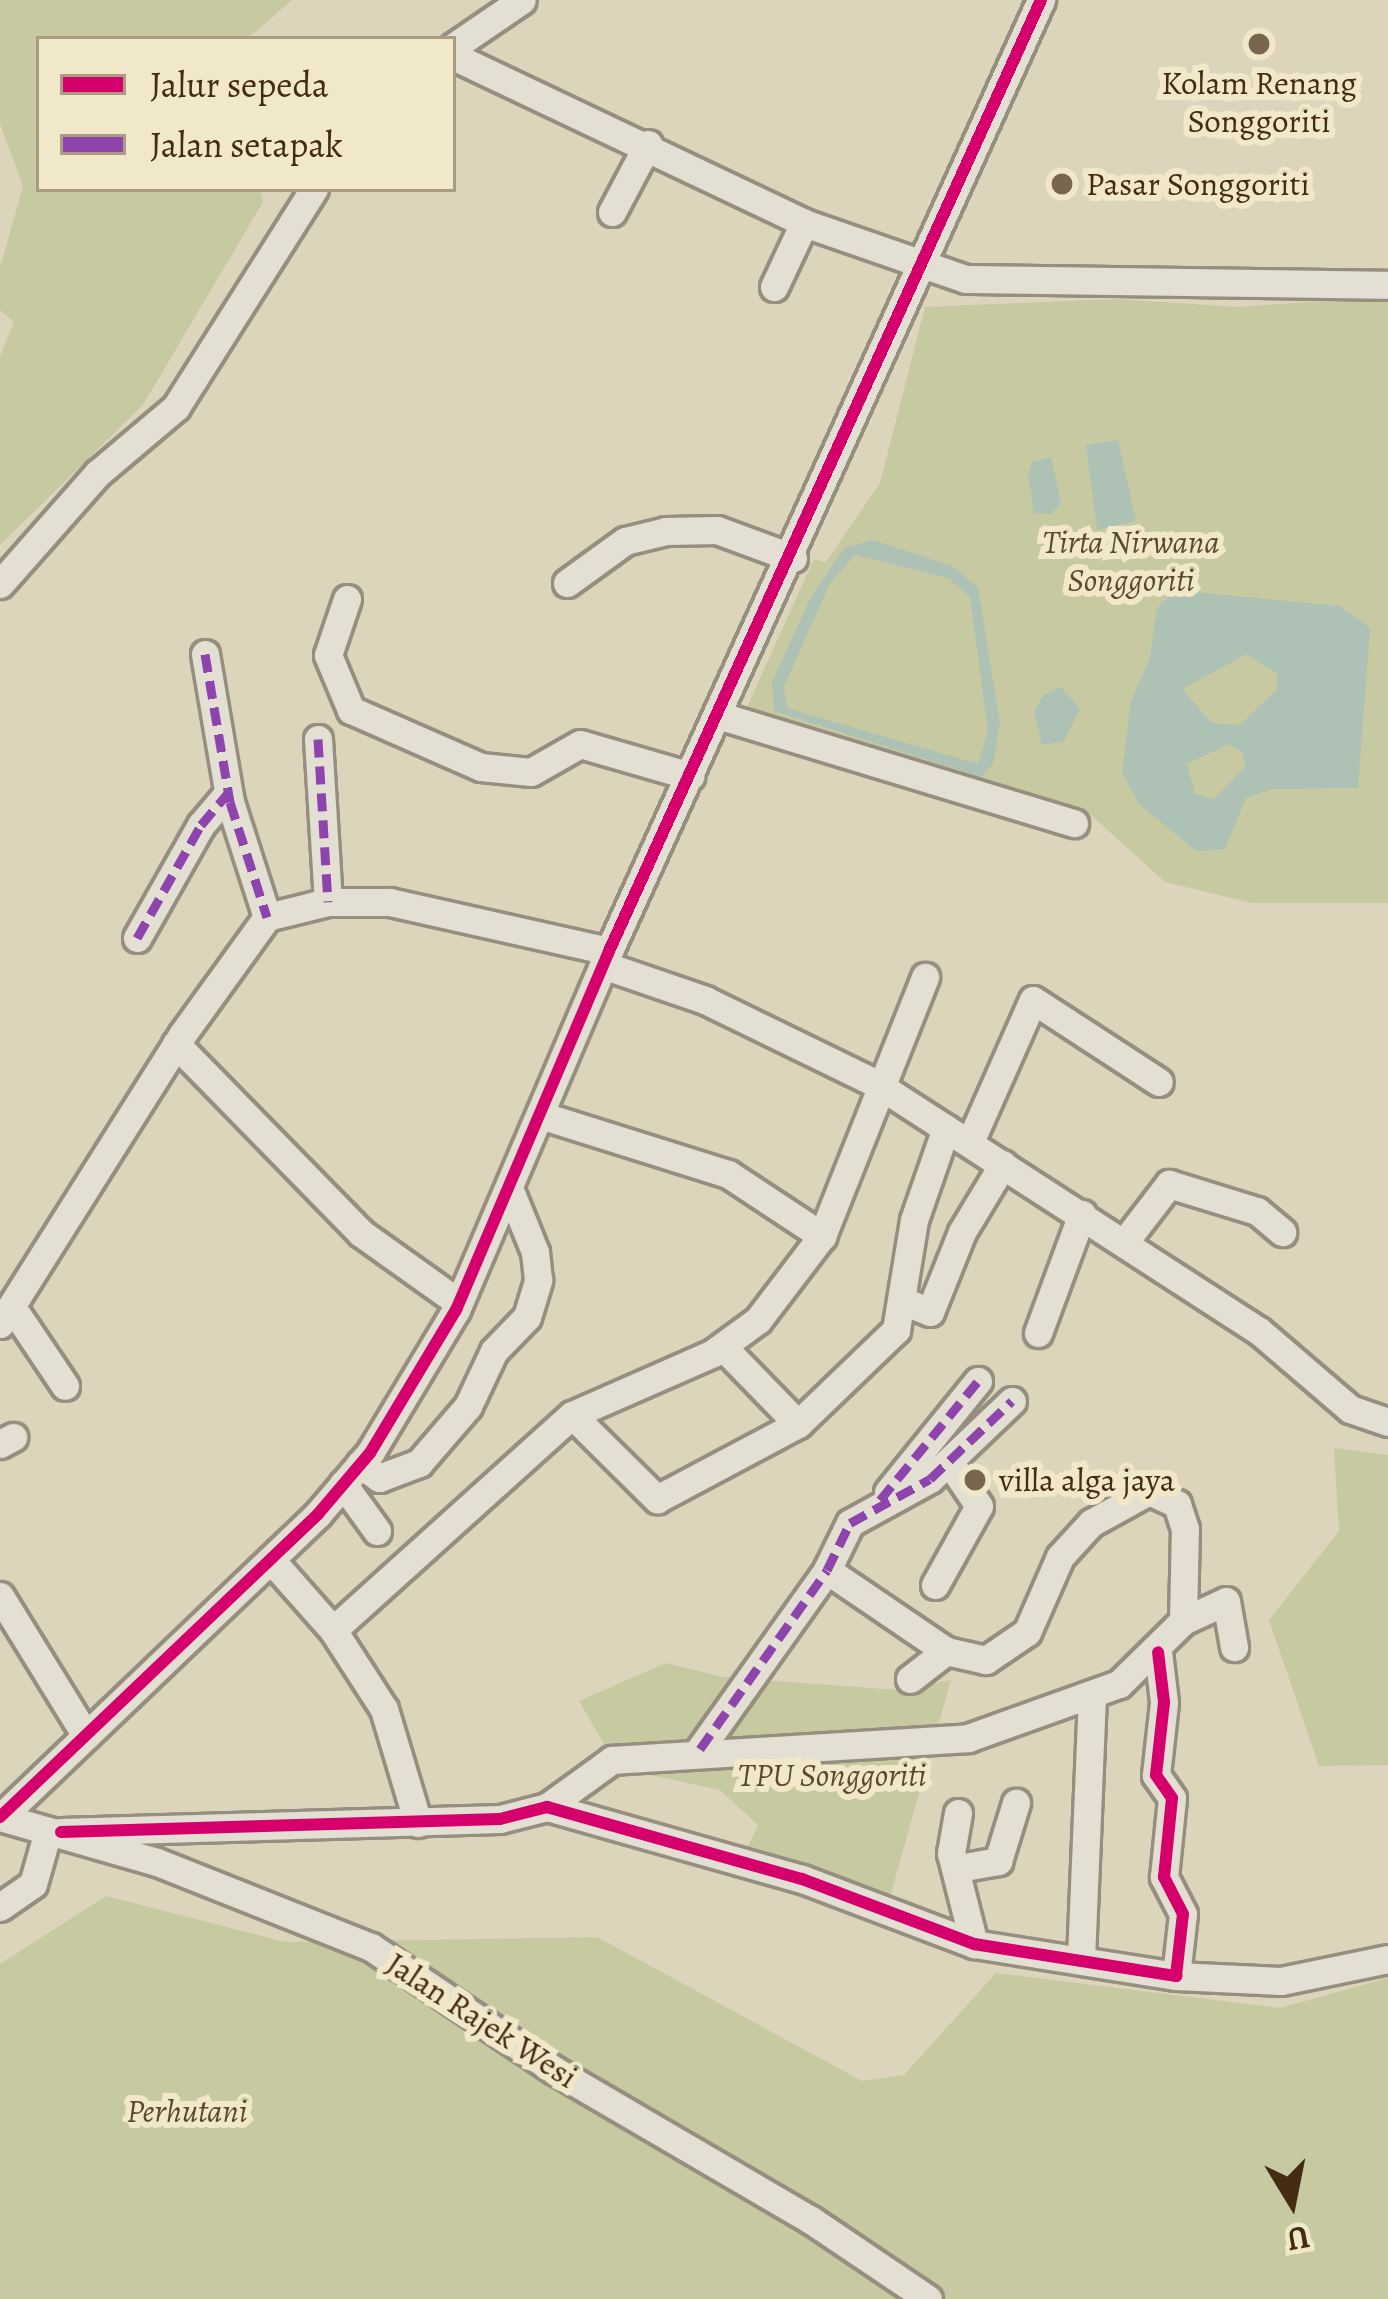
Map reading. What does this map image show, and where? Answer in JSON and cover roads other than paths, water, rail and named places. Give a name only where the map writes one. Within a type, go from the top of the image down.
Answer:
[{"type":"street","points":[[456,45],[522,0]]},
{"type":"street","points":[[1,1817],[272,1560],[351,1474],[459,1303],[511,1193],[606,958],[793,558],[1041,0]]},
{"type":"street","points":[[456,57],[648,144],[804,223],[920,266],[988,283],[1387,283]]},
{"type":"street","points":[[612,212],[648,144]]},
{"type":"street","points":[[0,584],[98,473],[176,406],[312,192]]},
{"type":"street","points":[[774,287],[804,223]]},
{"type":"street","points":[[567,583],[625,541],[666,531],[717,530],[793,558]]},
{"type":"street","points":[[347,599],[328,655],[351,710],[481,767],[532,772],[580,744],[690,776]]},
{"type":"street","points":[[205,654],[228,794],[267,917]]},
{"type":"street","points":[[721,716],[1074,824]]},
{"type":"street","points":[[318,739],[328,902]]},
{"type":"street","points":[[137,938],[201,825],[228,794]]},
{"type":"street","points":[[64,1386],[6,1316],[176,1044],[267,917],[328,902],[390,902],[606,958],[705,1000],[877,1084],[1126,1240],[1259,1331],[1350,1409],[1388,1422]]},
{"type":"street","points":[[333,1630],[572,1415],[723,1347],[758,1320],[822,1236],[877,1084],[925,977]]},
{"type":"street","points":[[572,1415],[657,1499],[798,1424],[887,1346],[903,1301],[914,1220],[1033,1000],[1159,1082]]},
{"type":"street","points":[[176,1044],[361,1233],[459,1303]]},
{"type":"street","points":[[543,1116],[728,1174],[822,1236]]},
{"type":"street","points":[[903,1301],[930,1312],[962,1232],[1003,1164]]},
{"type":"street","points":[[1126,1240],[1169,1184],[1257,1211],[1282,1232]]},
{"type":"street","points":[[351,1474],[379,1478],[419,1463],[468,1406],[494,1351],[527,1317],[538,1280],[535,1252],[511,1193]]},
{"type":"street","points":[[1038,1334],[1082,1214]]},
{"type":"street","points":[[723,1347],[798,1424]]},
{"type":"street","points":[[872,1508],[978,1381]]},
{"type":"street","points":[[700,1749],[827,1570],[850,1523],[950,1463],[1012,1401]]},
{"type":"street","points":[[935,1585],[979,1506],[950,1463]]},
{"type":"street","points":[[351,1474],[377,1531]]},
{"type":"street","points":[[827,1570],[946,1651],[969,1660],[1004,1653],[1027,1632],[1069,1544],[1149,1490],[1166,1493],[1182,1515],[1183,1621]]},
{"type":"street","points":[[272,1560],[333,1630],[384,1709],[418,1823]]},
{"type":"street","points":[[0,1596],[86,1736]]},
{"type":"street","points":[[0,1907],[33,1884],[54,1832],[500,1819],[547,1807],[592,1767],[700,1749],[968,1738],[1119,1684],[1158,1652],[1183,1621],[1226,1600],[1234,1647]]},
{"type":"street","points":[[910,1678],[946,1651]]},
{"type":"street","points":[[1158,1652],[1164,1702],[1156,1775],[1172,1798],[1164,1877],[1180,1896],[1183,1914],[1176,1976]]},
{"type":"street","points":[[1082,1958],[1092,1694]]},
{"type":"street","points":[[959,1868],[998,1861],[1016,1803]]},
{"type":"street","points":[[547,1807],[802,1880],[974,1944],[1176,1976],[1281,1982],[1388,1959]]},
{"type":"street","points":[[958,1813],[951,1853],[959,1868],[974,1944]]},
{"type":"street","name":"Jalan Rajek Wesi","points":[[1,1817],[226,1887],[371,1947],[554,2070],[811,2220],[928,2299]]},
{"type":"place","name":"Kolam Renang Songgoriti","points":[[1259,44]]},
{"type":"place","name":"Pasar Songgoriti","points":[[1062,184]]},
{"type":"place","name":"villa alga jaya","points":[[975,1480]]},
{"type":"park label","name":"Tirta Nirwana Songgoriti","points":[[1131,561]]},
{"type":"park label","name":"TPU Songgoriti","points":[[832,1775]]},
{"type":"park label","name":"Perhutani","points":[[187,2111]]}]
